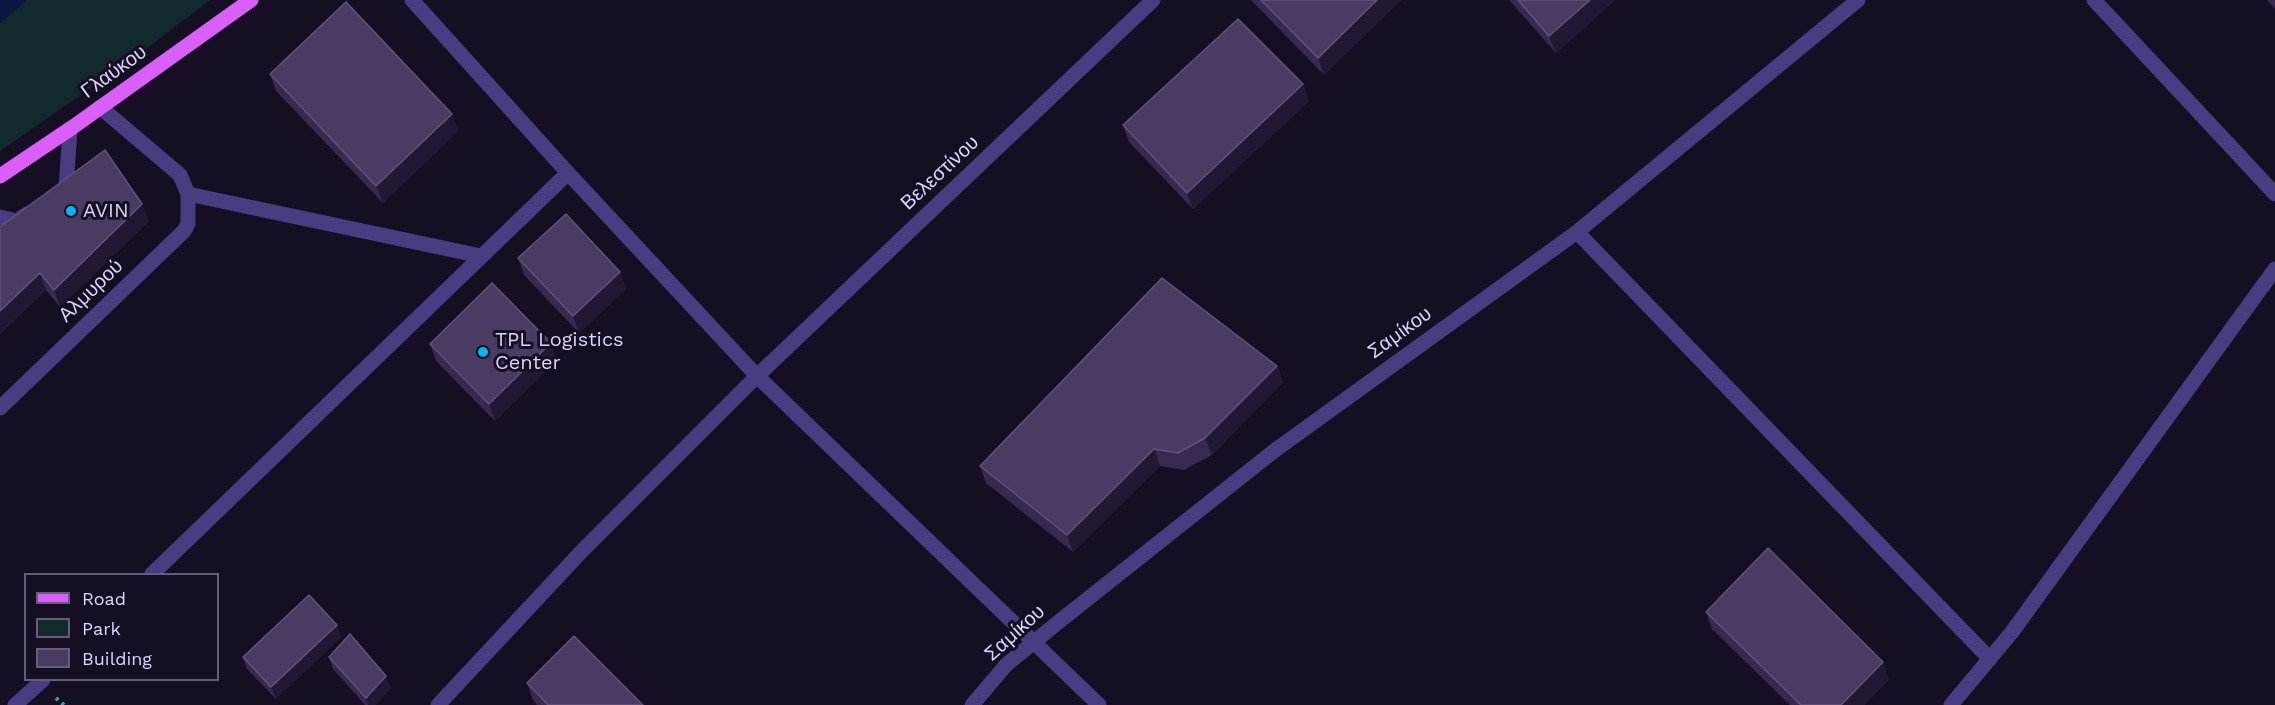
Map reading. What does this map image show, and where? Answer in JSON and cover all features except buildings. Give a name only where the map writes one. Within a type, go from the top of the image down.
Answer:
[{"type":"main road","name":"Γλαύκου","points":[[0,176],[251,0]]},
{"type":"street","points":[[412,0],[568,173],[757,376],[1099,705]]},
{"type":"street","name":"Βελεστίνου","points":[[438,705],[581,552],[757,376],[1153,0]]},
{"type":"street","points":[[2094,0],[2275,194]]},
{"type":"street","name":"Σαμίκου","points":[[972,705],[1006,665],[1033,643],[1274,451],[1577,232],[1852,2]]},
{"type":"street","points":[[100,107],[180,175],[188,194],[481,256]]},
{"type":"street","points":[[0,218],[17,221],[66,188],[70,129]]},
{"type":"street","points":[[153,573],[568,173]]},
{"type":"street","name":"Αλμυρού","points":[[0,408],[184,231],[188,224],[188,194]]},
{"type":"street","points":[[1577,232],[1990,659]]},
{"type":"street","points":[[1951,705],[2012,632],[2275,269]]},
{"type":"street","points":[[15,705],[42,681]]},
{"type":"green space","points":[[27,0],[210,0],[134,58],[0,151],[0,23]]},
{"type":"water","points":[[0,0],[27,0],[0,23]]},
{"type":"place","name":"AVIN","points":[[71,211]]},
{"type":"place","name":"TPL Logistics Center","points":[[483,352]]}]
